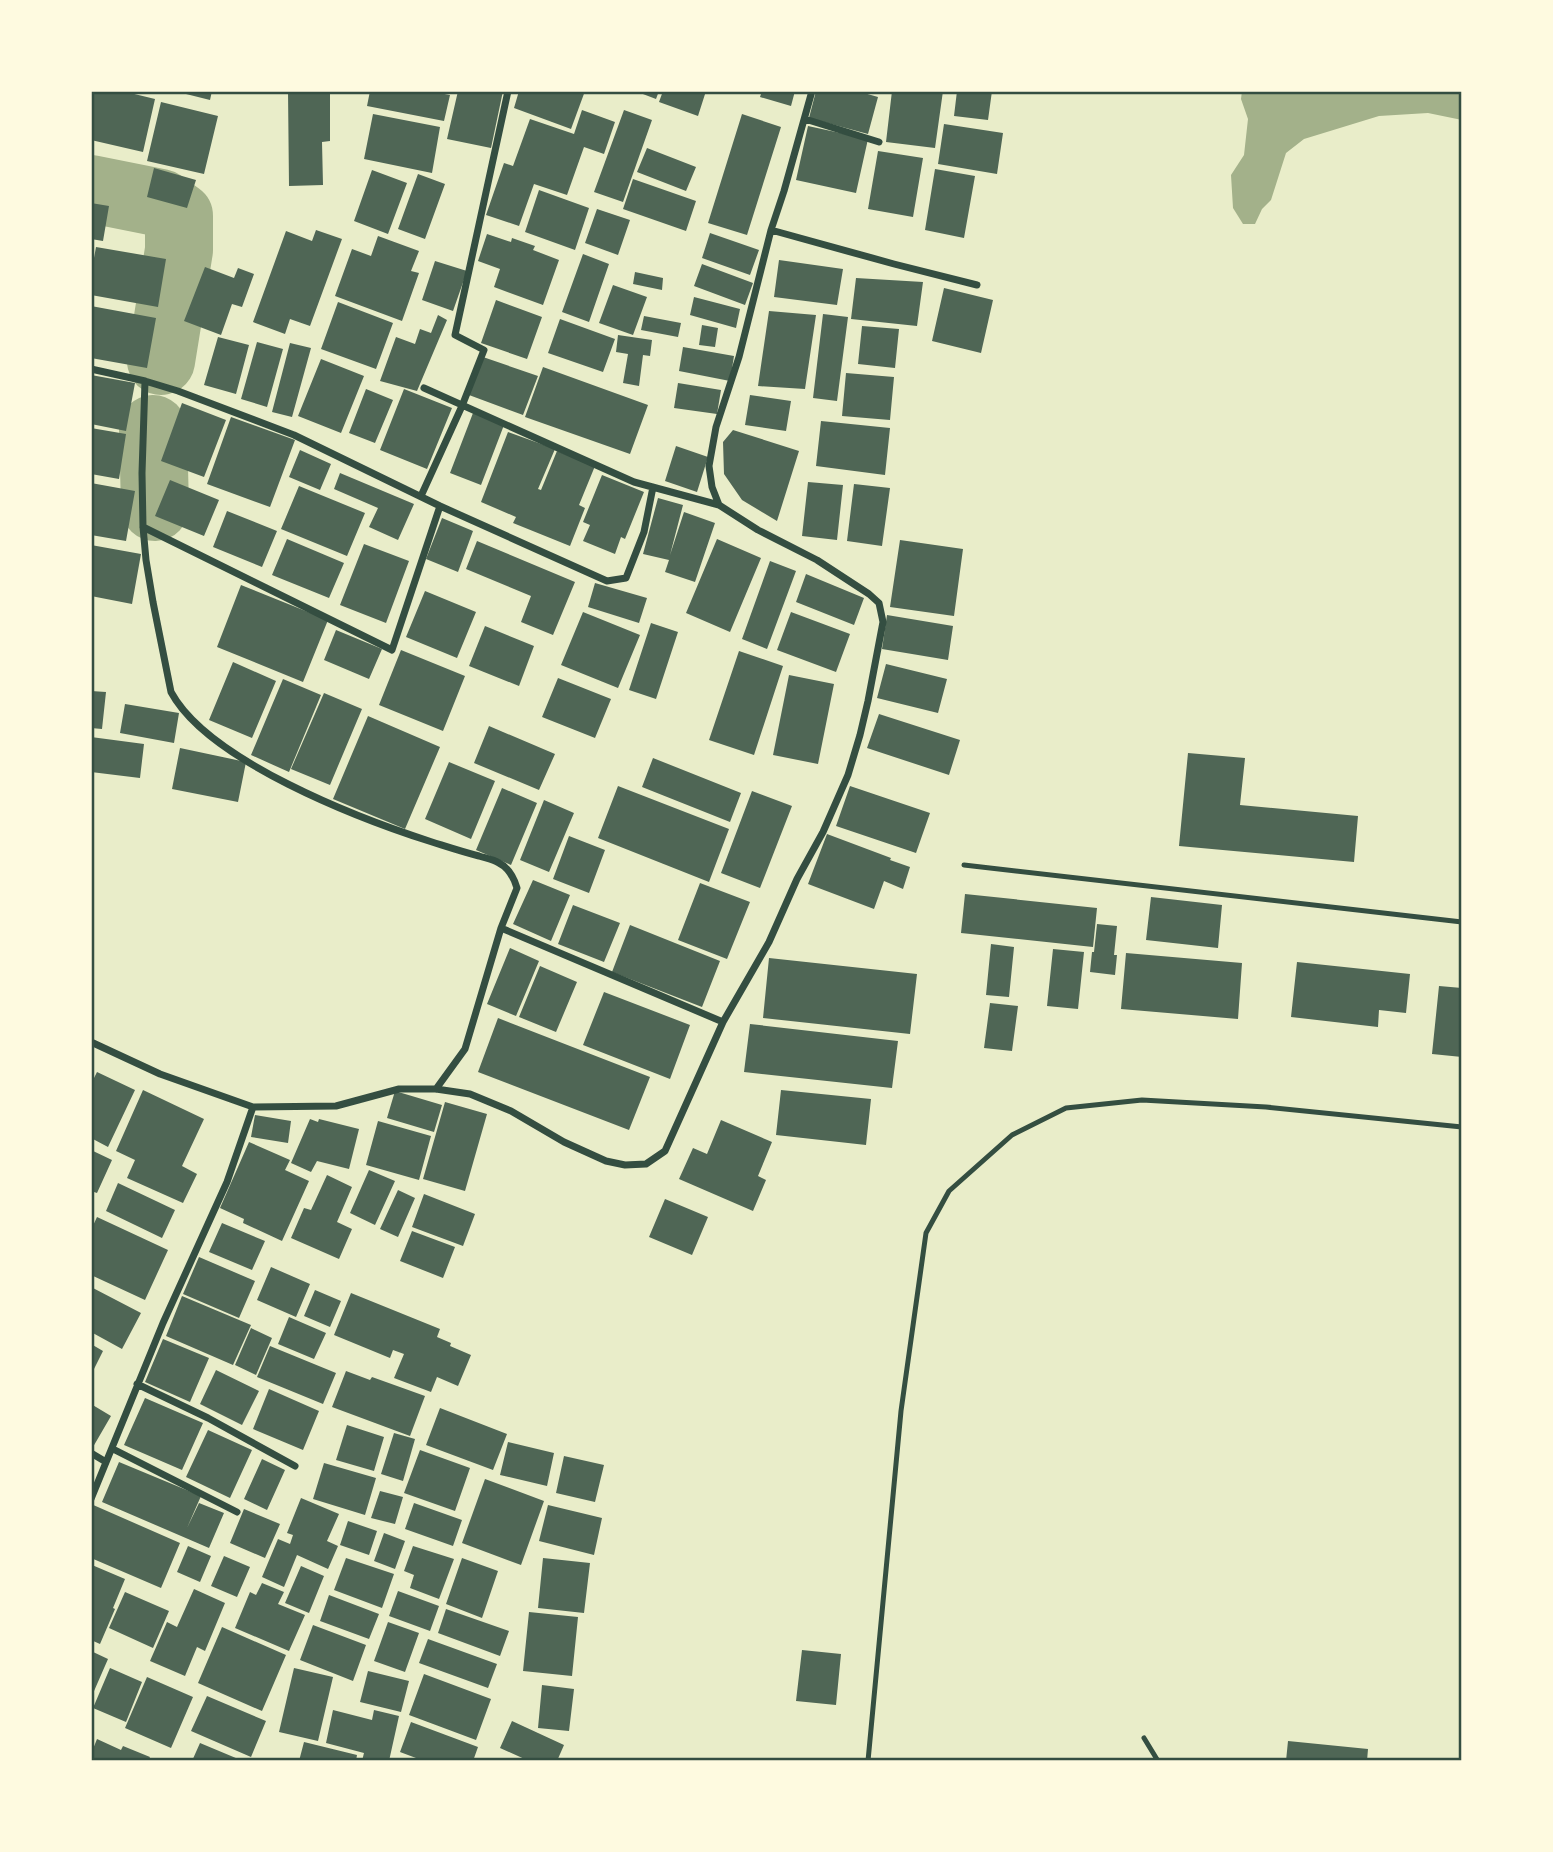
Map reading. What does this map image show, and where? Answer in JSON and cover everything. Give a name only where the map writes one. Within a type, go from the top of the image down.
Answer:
[{"type":"street","points":[[421,496],[484,350],[455,335],[508,91]]},
{"type":"street","points":[[719,505],[712,487],[709,466],[716,427],[812,91]]},
{"type":"street","points":[[805,119],[879,142]]},
{"type":"street","points":[[771,230],[977,285]]},
{"type":"street","points":[[91,369],[178,391],[294,435],[440,506],[607,581],[626,578],[644,532],[653,487]]},
{"type":"street","points":[[145,381],[142,473],[146,560],[171,692],[182,710],[226,748],[329,804],[430,842],[500,863],[512,874],[517,888],[501,928],[465,1049],[436,1089]]},
{"type":"street","points":[[91,1042],[160,1074],[253,1107],[336,1106],[400,1089],[436,1089],[470,1094],[512,1111],[564,1142],[606,1161],[625,1165],[646,1164],[665,1151],[723,1022],[769,942],[848,775],[868,701],[883,622],[880,603],[817,561],[758,530],[719,505],[634,482],[424,388]]},
{"type":"street","points":[[143,527],[393,650],[440,506]]},
{"type":"street","points":[[501,928],[723,1022]]},
{"type":"street","points":[[91,1499],[137,1384],[222,1193],[253,1107]]},
{"type":"street","points":[[137,1384],[208,1418],[295,1466]]},
{"type":"street","points":[[113,1449],[237,1512]]},
{"type":"street","points":[[91,1453],[106,1462]]},
{"type":"lane","points":[[964,865],[1462,922]]},
{"type":"lane","points":[[868,1761],[901,1411],[926,1233],[949,1191],[1012,1135],[1066,1108],[1142,1100],[1266,1107],[1462,1127]]},
{"type":"lane","points":[[1144,1738],[1158,1761]]},
{"type":"shaded area","points":[[1242,91],[1313,91],[1318,94],[1340,91],[1462,91],[1462,120],[1428,113],[1379,116],[1304,139],[1286,153],[1271,200],[1262,209],[1255,224],[1243,224],[1233,208],[1231,175],[1244,155],[1248,119],[1241,99]]},
{"type":"building","points":[[91,91],[122,91],[155,99],[143,152],[91,140]]},
{"type":"building","points":[[174,91],[212,91],[210,100]]},
{"type":"building","points":[[288,91],[330,91],[330,141],[322,142],[323,185],[289,186]]},
{"type":"building","points":[[370,91],[428,91],[450,95],[444,121],[367,106]]},
{"type":"building","points":[[458,91],[503,91],[491,148],[447,139]]},
{"type":"building","points":[[519,91],[585,91],[571,129],[514,108]]},
{"type":"building","points":[[635,91],[659,91],[656,99]]},
{"type":"building","points":[[663,91],[706,91],[698,116],[659,102]]},
{"type":"building","points":[[762,91],[795,91],[791,106],[760,97]]},
{"type":"building","points":[[816,91],[857,91],[878,97],[868,134],[809,118]]},
{"type":"building","points":[[892,91],[943,91],[935,148],[886,142]]},
{"type":"building","points":[[957,91],[992,91],[988,120],[954,116]]},
{"type":"building","points":[[161,102],[218,116],[204,174],[147,161]]},
{"type":"building","points":[[582,110],[615,122],[604,154],[584,147],[567,195],[534,184],[519,226],[486,215],[504,163],[513,166],[530,119],[574,134]]},
{"type":"building","points":[[624,110],[652,120],[623,202],[594,192]]},
{"type":"building","points":[[373,114],[440,127],[432,173],[364,159]]},
{"type":"building","points":[[742,114],[781,127],[747,235],[708,223]]},
{"type":"building","points":[[944,124],[1003,133],[997,174],[938,164]]},
{"type":"building","points":[[808,126],[868,139],[856,193],[796,180]]},
{"type":"building","points":[[647,148],[696,167],[686,191],[637,172]]},
{"type":"building","points":[[878,151],[923,158],[913,217],[868,209]]},
{"type":"building","points":[[154,168],[196,180],[187,208],[147,197]]},
{"type":"building","points":[[935,169],[975,176],[964,238],[925,230]]},
{"type":"building","points":[[372,170],[407,183],[388,234],[354,221]]},
{"type":"building","points":[[418,174],[445,184],[425,239],[398,229]]},
{"type":"building","points":[[633,179],[696,201],[686,231],[623,209]]},
{"type":"building","points":[[539,190],[589,208],[575,250],[525,232]]},
{"type":"building","points":[[91,203],[109,206],[103,241],[91,239]]},
{"type":"building","points":[[597,209],[630,220],[618,255],[585,243]]},
{"type":"building","points":[[316,230],[342,239],[310,326],[290,319],[285,334],[253,322],[286,231],[312,241]]},
{"type":"building","points":[[710,233],[759,250],[750,275],[702,258]]},
{"type":"building","points":[[487,234],[511,242],[512,238],[535,246],[533,250],[559,260],[543,305],[494,287],[500,269],[478,261]]},
{"type":"building","points":[[378,236],[419,251],[411,271],[419,273],[402,321],[335,296],[352,249],[371,256]]},
{"type":"building","points":[[96,247],[166,259],[158,307],[91,295],[91,257],[94,258]]},
{"type":"building","points":[[583,254],[609,264],[589,322],[562,312]]},
{"type":"building","points":[[779,260],[843,269],[837,305],[774,297]]},
{"type":"building","points":[[435,261],[467,271],[453,311],[422,300]]},
{"type":"building","points":[[702,264],[753,283],[745,305],[694,286]]},
{"type":"building","points":[[205,267],[234,278],[238,268],[254,274],[242,307],[232,304],[221,335],[184,321]]},
{"type":"building","points":[[635,272],[663,278],[662,290],[633,284]]},
{"type":"building","points":[[856,278],[923,282],[917,326],[851,319]]},
{"type":"building","points":[[613,285],[647,297],[633,335],[599,323]]},
{"type":"building","points":[[944,288],[993,300],[981,353],[932,341]]},
{"type":"building","points":[[694,297],[740,309],[736,328],[690,315]]},
{"type":"building","points":[[496,300],[542,317],[527,359],[481,343]]},
{"type":"building","points":[[338,302],[393,323],[376,369],[321,349]]},
{"type":"building","points":[[91,306],[156,318],[147,368],[91,358]]},
{"type":"building","points":[[769,311],[816,315],[805,389],[758,386]]},
{"type":"building","points":[[823,314],[848,317],[837,401],[813,398]]},
{"type":"building","points":[[438,315],[447,320],[417,391],[380,381],[396,337],[415,344],[420,329],[431,333]]},
{"type":"building","points":[[644,316],[681,323],[678,337],[641,330]]},
{"type":"building","points":[[560,319],[615,339],[603,372],[548,353]]},
{"type":"building","points":[[702,325],[718,328],[715,347],[699,345]]},
{"type":"building","points":[[862,326],[899,329],[895,368],[858,364]]},
{"type":"building","points":[[618,335],[652,340],[650,356],[643,355],[639,386],[623,383],[628,354],[616,352]]},
{"type":"building","points":[[218,337],[249,345],[236,394],[204,385]]},
{"type":"building","points":[[257,342],[283,349],[267,407],[241,399]]},
{"type":"building","points":[[290,343],[311,348],[292,417],[272,412]]},
{"type":"building","points":[[683,347],[734,356],[730,381],[679,371]]},
{"type":"building","points":[[483,357],[538,376],[523,415],[469,395]]},
{"type":"building","points":[[321,359],[364,376],[341,433],[298,416]]},
{"type":"building","points":[[543,367],[648,405],[630,454],[525,417]]},
{"type":"building","points":[[846,373],[894,377],[890,420],[842,416]]},
{"type":"building","points":[[91,375],[135,383],[126,431],[91,424]]},
{"type":"building","points":[[678,383],[721,390],[717,414],[674,408]]},
{"type":"building","points":[[366,389],[393,400],[375,443],[349,433]]},
{"type":"building","points":[[404,389],[452,408],[427,469],[380,450]]},
{"type":"building","points":[[750,395],[791,401],[786,431],[745,425]]},
{"type":"building","points":[[182,403],[226,420],[204,477],[161,461]]},
{"type":"building","points":[[473,413],[504,425],[481,485],[450,473]]},
{"type":"building","points":[[231,417],[295,440],[270,507],[207,484]]},
{"type":"building","points":[[821,421],[890,428],[885,475],[816,466]]},
{"type":"building","points":[[91,428],[126,434],[119,479],[91,474]]},
{"type":"building","points":[[733,430],[799,451],[777,521],[742,500],[724,474],[723,442]]},
{"type":"building","points":[[508,432],[555,449],[538,489],[541,490],[557,451],[595,466],[579,505],[585,508],[570,546],[513,523],[516,517],[481,502]]},
{"type":"building","points":[[676,446],[708,457],[697,492],[665,481]]},
{"type":"building","points":[[300,450],[331,464],[320,490],[289,477]]},
{"type":"building","points":[[340,473],[414,504],[398,540],[369,527],[378,508],[334,489]]},
{"type":"building","points":[[602,475],[644,492],[625,539],[621,537],[615,554],[583,541],[590,525],[583,522]]},
{"type":"building","points":[[170,480],[219,500],[204,536],[155,516]]},
{"type":"building","points":[[808,482],[843,485],[837,540],[802,536]]},
{"type":"building","points":[[91,483],[135,491],[126,541],[91,535]]},
{"type":"building","points":[[854,484],[890,488],[882,546],[847,541]]},
{"type":"building","points":[[299,486],[365,513],[347,556],[281,529]]},
{"type":"building","points":[[658,498],[683,505],[670,555],[684,512],[715,523],[695,582],[665,572],[669,560],[643,554]]},
{"type":"building","points":[[227,511],[277,531],[262,567],[213,547]]},
{"type":"building","points":[[442,518],[473,531],[458,572],[426,559]]},
{"type":"building","points":[[287,539],[344,563],[329,598],[272,575]]},
{"type":"building","points":[[717,539],[761,558],[730,632],[686,613]]},
{"type":"building","points":[[900,540],[963,549],[954,616],[890,607]]},
{"type":"building","points":[[477,541],[575,582],[553,635],[521,622],[531,596],[466,569]]},
{"type":"building","points":[[364,544],[409,561],[386,623],[340,605]]},
{"type":"building","points":[[91,545],[141,554],[132,604],[91,596]]},
{"type":"building","points":[[770,561],[796,571],[767,649],[742,639]]},
{"type":"building","points":[[806,574],[864,598],[854,625],[796,602]]},
{"type":"building","points":[[595,583],[647,598],[639,623],[588,607]]},
{"type":"building","points":[[241,585],[328,620],[303,682],[217,647]]},
{"type":"building","points":[[425,591],[476,612],[457,658],[406,637]]},
{"type":"building","points":[[583,612],[640,635],[618,688],[561,665]]},
{"type":"building","points":[[791,612],[850,634],[836,672],[777,650]]},
{"type":"building","points":[[887,615],[953,626],[948,660],[882,649]]},
{"type":"building","points":[[651,623],[678,632],[656,699],[629,690]]},
{"type":"building","points":[[485,626],[534,646],[519,686],[469,666]]},
{"type":"building","points":[[336,630],[382,649],[369,679],[324,660]]},
{"type":"building","points":[[401,650],[465,676],[443,731],[379,705]]},
{"type":"building","points":[[739,651],[783,666],[754,755],[709,740]]},
{"type":"building","points":[[233,662],[276,681],[252,738],[209,720]]},
{"type":"building","points":[[886,664],[947,679],[938,713],[877,698]]},
{"type":"building","points":[[789,675],[834,684],[818,764],[773,755]]},
{"type":"building","points":[[558,678],[611,699],[595,738],[542,717]]},
{"type":"building","points":[[283,679],[321,695],[289,772],[251,755]]},
{"type":"building","points":[[91,691],[106,692],[102,729],[91,728]]},
{"type":"building","points":[[324,693],[362,709],[330,785],[291,769]]},
{"type":"building","points":[[125,704],[179,713],[174,743],[120,733]]},
{"type":"building","points":[[879,714],[960,740],[949,775],[867,748]]},
{"type":"building","points":[[368,716],[440,747],[405,829],[333,799]]},
{"type":"building","points":[[489,726],[555,754],[539,790],[474,763]]},
{"type":"building","points":[[91,737],[144,744],[140,778],[91,772]]},
{"type":"building","points":[[180,748],[246,762],[238,802],[172,789]]},
{"type":"building","points":[[1188,753],[1245,758],[1240,805],[1358,816],[1354,862],[1179,846]]},
{"type":"building","points":[[653,758],[741,793],[730,822],[642,787]]},
{"type":"building","points":[[449,762],[495,781],[471,839],[425,819]]},
{"type":"building","points":[[618,786],[729,829],[709,882],[598,838]]},
{"type":"building","points":[[850,786],[930,813],[916,853],[836,826]]},
{"type":"building","points":[[502,788],[537,803],[511,865],[476,850]]},
{"type":"building","points":[[752,791],[792,806],[760,888],[721,873]]},
{"type":"building","points":[[544,800],[574,813],[549,872],[520,860]]},
{"type":"building","points":[[827,834],[910,867],[903,889],[884,881],[874,909],[808,884]]},
{"type":"building","points":[[569,836],[605,850],[589,893],[553,879]]},
{"type":"building","points":[[533,880],[570,895],[551,941],[513,924]]},
{"type":"building","points":[[700,883],[750,902],[727,959],[678,940]]},
{"type":"building","points":[[965,894],[1097,908],[1093,947],[961,933]]},
{"type":"building","points":[[1151,897],[1222,905],[1218,948],[1146,940]]},
{"type":"building","points":[[573,905],[620,923],[604,962],[558,944]]},
{"type":"building","points":[[1097,924],[1117,926],[1115,975],[1090,972]]},
{"type":"building","points":[[630,925],[720,961],[702,1007],[612,972]]},
{"type":"building","points":[[991,944],[1014,947],[1009,997],[986,995]]},
{"type":"building","points":[[510,948],[539,961],[516,1016],[487,1004]]},
{"type":"building","points":[[1053,949],[1084,952],[1078,1009],[1047,1006]]},
{"type":"building","points":[[1126,953],[1242,963],[1238,1019],[1121,1009]]},
{"type":"building","points":[[769,958],[917,974],[910,1034],[763,1018]]},
{"type":"building","points":[[1297,962],[1410,974],[1406,1013],[1379,1010],[1378,1027],[1291,1017]]},
{"type":"building","points":[[540,966],[577,982],[556,1032],[519,1017]]},
{"type":"building","points":[[1439,986],[1462,988],[1462,1057],[1432,1054]]},
{"type":"building","points":[[604,992],[690,1025],[670,1079],[583,1045]]},
{"type":"building","points":[[990,1003],[1018,1006],[1012,1051],[984,1048]]},
{"type":"building","points":[[498,1018],[650,1077],[629,1130],[478,1072]]},
{"type":"building","points":[[750,1024],[898,1041],[892,1088],[744,1072]]},
{"type":"building","points":[[97,1072],[135,1090],[108,1147],[91,1138],[91,1084]]},
{"type":"building","points":[[143,1090],[204,1119],[182,1166],[197,1174],[183,1203],[127,1178],[135,1160],[116,1151]]},
{"type":"building","points":[[781,1090],[871,1099],[866,1145],[776,1135]]},
{"type":"building","points":[[395,1091],[442,1105],[434,1132],[387,1118]]},
{"type":"building","points":[[445,1102],[487,1114],[465,1191],[423,1179]]},
{"type":"building","points":[[255,1115],[291,1121],[288,1143],[251,1137]]},
{"type":"building","points":[[310,1119],[359,1129],[349,1169],[317,1161],[311,1172],[291,1163]]},
{"type":"building","points":[[721,1120],[772,1142],[758,1176],[766,1180],[753,1211],[679,1179],[693,1148],[707,1154]]},
{"type":"building","points":[[378,1121],[431,1136],[419,1180],[366,1165]]},
{"type":"building","points":[[249,1142],[290,1160],[285,1170],[309,1181],[282,1241],[243,1223],[244,1219],[220,1208]]},
{"type":"building","points":[[91,1150],[112,1160],[97,1193],[91,1191]]},
{"type":"building","points":[[369,1170],[395,1181],[375,1225],[350,1213]]},
{"type":"building","points":[[327,1175],[352,1187],[337,1222],[352,1229],[339,1259],[291,1238],[304,1208],[311,1210]]},
{"type":"building","points":[[118,1183],[175,1210],[162,1238],[106,1211]]},
{"type":"building","points":[[398,1190],[415,1198],[398,1237],[380,1229]]},
{"type":"building","points":[[424,1194],[475,1214],[463,1246],[412,1227]]},
{"type":"building","points":[[665,1199],[708,1217],[692,1255],[649,1237]]},
{"type":"building","points":[[97,1217],[168,1250],[145,1300],[91,1275],[91,1230]]},
{"type":"building","points":[[222,1223],[265,1241],[252,1270],[209,1252]]},
{"type":"building","points":[[412,1231],[455,1247],[443,1278],[400,1261]]},
{"type":"building","points":[[199,1257],[255,1281],[239,1318],[183,1294]]},
{"type":"building","points":[[271,1267],[310,1284],[296,1317],[257,1300]]},
{"type":"building","points":[[91,1287],[141,1313],[122,1349],[91,1332]]},
{"type":"building","points":[[315,1290],[341,1301],[330,1327],[304,1316]]},
{"type":"building","points":[[351,1293],[440,1329],[437,1337],[471,1355],[458,1386],[437,1377],[431,1392],[394,1378],[404,1354],[393,1350],[390,1358],[334,1335]]},
{"type":"building","points":[[182,1296],[251,1325],[233,1365],[166,1336]]},
{"type":"building","points":[[289,1317],[326,1333],[314,1359],[278,1344]]},
{"type":"building","points":[[251,1328],[272,1338],[256,1375],[235,1365]]},
{"type":"building","points":[[163,1339],[209,1358],[190,1402],[145,1382]]},
{"type":"building","points":[[91,1344],[103,1351],[91,1375]]},
{"type":"building","points":[[270,1346],[336,1373],[323,1404],[257,1377]]},
{"type":"building","points":[[216,1370],[259,1391],[242,1425],[200,1404]]},
{"type":"building","points":[[346,1371],[370,1380],[372,1377],[425,1396],[410,1436],[332,1407]]},
{"type":"building","points":[[269,1389],[319,1411],[303,1450],[253,1429]]},
{"type":"building","points":[[145,1398],[203,1423],[182,1470],[124,1445]]},
{"type":"building","points":[[91,1404],[111,1416],[93,1447],[91,1445]]},
{"type":"building","points":[[440,1408],[507,1434],[493,1470],[426,1445]]},
{"type":"building","points":[[347,1425],[384,1437],[374,1471],[336,1460]]},
{"type":"building","points":[[208,1430],[252,1450],[230,1498],[186,1477]]},
{"type":"building","points":[[394,1433],[415,1439],[403,1481],[381,1474]]},
{"type":"building","points":[[508,1442],[554,1453],[547,1486],[500,1475]]},
{"type":"building","points":[[420,1450],[470,1468],[455,1511],[404,1493]]},
{"type":"building","points":[[564,1456],[604,1465],[595,1502],[556,1493]]},
{"type":"building","points":[[262,1459],[285,1470],[267,1510],[244,1499]]},
{"type":"building","points":[[119,1462],[201,1496],[187,1528],[199,1503],[224,1513],[209,1548],[102,1502]]},
{"type":"building","points":[[324,1463],[376,1478],[365,1515],[313,1499]]},
{"type":"building","points":[[485,1479],[544,1501],[521,1565],[462,1543]]},
{"type":"building","points":[[380,1491],[403,1497],[395,1524],[371,1518]]},
{"type":"building","points":[[301,1498],[339,1514],[327,1541],[338,1546],[328,1569],[297,1555],[284,1587],[262,1577],[278,1539],[290,1544],[293,1535],[287,1533]]},
{"type":"building","points":[[414,1503],[462,1520],[453,1546],[405,1529]]},
{"type":"building","points":[[91,1504],[180,1543],[161,1588],[91,1558]]},
{"type":"building","points":[[548,1505],[602,1518],[594,1555],[539,1541]]},
{"type":"building","points":[[244,1509],[280,1524],[265,1558],[230,1543]]},
{"type":"building","points":[[348,1521],[377,1531],[369,1555],[340,1545]]},
{"type":"building","points":[[384,1533],[405,1541],[395,1569],[374,1561]]},
{"type":"building","points":[[188,1546],[211,1556],[200,1582],[177,1572]]},
{"type":"building","points":[[413,1546],[454,1559],[439,1599],[410,1588],[414,1575],[404,1571]]},
{"type":"building","points":[[224,1556],[250,1567],[237,1597],[211,1586]]},
{"type":"building","points":[[346,1558],[394,1574],[382,1608],[334,1590]]},
{"type":"building","points":[[462,1558],[498,1571],[482,1618],[446,1604]]},
{"type":"building","points":[[543,1558],[590,1563],[584,1613],[538,1608]]},
{"type":"building","points":[[92,1565],[125,1579],[100,1644],[91,1640]]},
{"type":"building","points":[[301,1566],[324,1576],[309,1613],[285,1603]]},
{"type":"building","points":[[262,1583],[284,1592],[278,1604],[305,1615],[289,1651],[235,1628],[250,1592],[256,1595]]},
{"type":"building","points":[[194,1589],[225,1603],[205,1651],[197,1647],[185,1676],[150,1661],[167,1622],[177,1627]]},
{"type":"building","points":[[398,1591],[439,1606],[430,1631],[389,1616]]},
{"type":"building","points":[[125,1592],[169,1611],[153,1648],[109,1628]]},
{"type":"building","points":[[329,1595],[379,1614],[369,1639],[320,1621]]},
{"type":"building","points":[[446,1609],[509,1631],[500,1656],[438,1633]]},
{"type":"building","points":[[529,1612],[578,1617],[572,1676],[523,1671]]},
{"type":"building","points":[[388,1622],[419,1633],[405,1672],[374,1661]]},
{"type":"building","points":[[313,1625],[366,1645],[353,1681],[300,1660]]},
{"type":"building","points":[[222,1627],[286,1655],[262,1711],[198,1683]]},
{"type":"building","points":[[428,1639],[497,1664],[488,1688],[419,1663]]},
{"type":"building","points":[[802,1650],[841,1654],[836,1705],[796,1701]]},
{"type":"building","points":[[91,1651],[108,1659],[91,1698]]},
{"type":"building","points":[[110,1668],[142,1682],[126,1722],[93,1708]]},
{"type":"building","points":[[294,1668],[333,1677],[318,1741],[279,1732]]},
{"type":"building","points":[[368,1671],[409,1681],[401,1712],[360,1702]]},
{"type":"building","points":[[424,1674],[491,1699],[476,1740],[409,1715]]},
{"type":"building","points":[[147,1677],[193,1697],[171,1748],[125,1728]]},
{"type":"building","points":[[542,1685],[574,1689],[569,1731],[538,1728]]},
{"type":"building","points":[[207,1696],[266,1721],[251,1757],[191,1731]]},
{"type":"building","points":[[333,1710],[372,1720],[374,1710],[399,1716],[389,1761],[362,1761],[364,1753],[326,1743]]},
{"type":"building","points":[[512,1721],[564,1745],[557,1761],[529,1761],[500,1748]]},
{"type":"building","points":[[411,1722],[478,1747],[473,1761],[424,1761],[400,1752]]},
{"type":"building","points":[[97,1739],[121,1750],[123,1746],[150,1757],[148,1761],[91,1761]]},
{"type":"building","points":[[1288,1741],[1368,1749],[1367,1761],[1286,1761]]},
{"type":"building","points":[[304,1742],[357,1755],[356,1761],[299,1761]]},
{"type":"building","points":[[200,1743],[243,1761],[192,1761]]},
{"type":"waterway","points":[[91,189],[161,203],[179,216],[179,250],[161,361]]},
{"type":"waterway","points":[[153,429],[155,507]]}]
